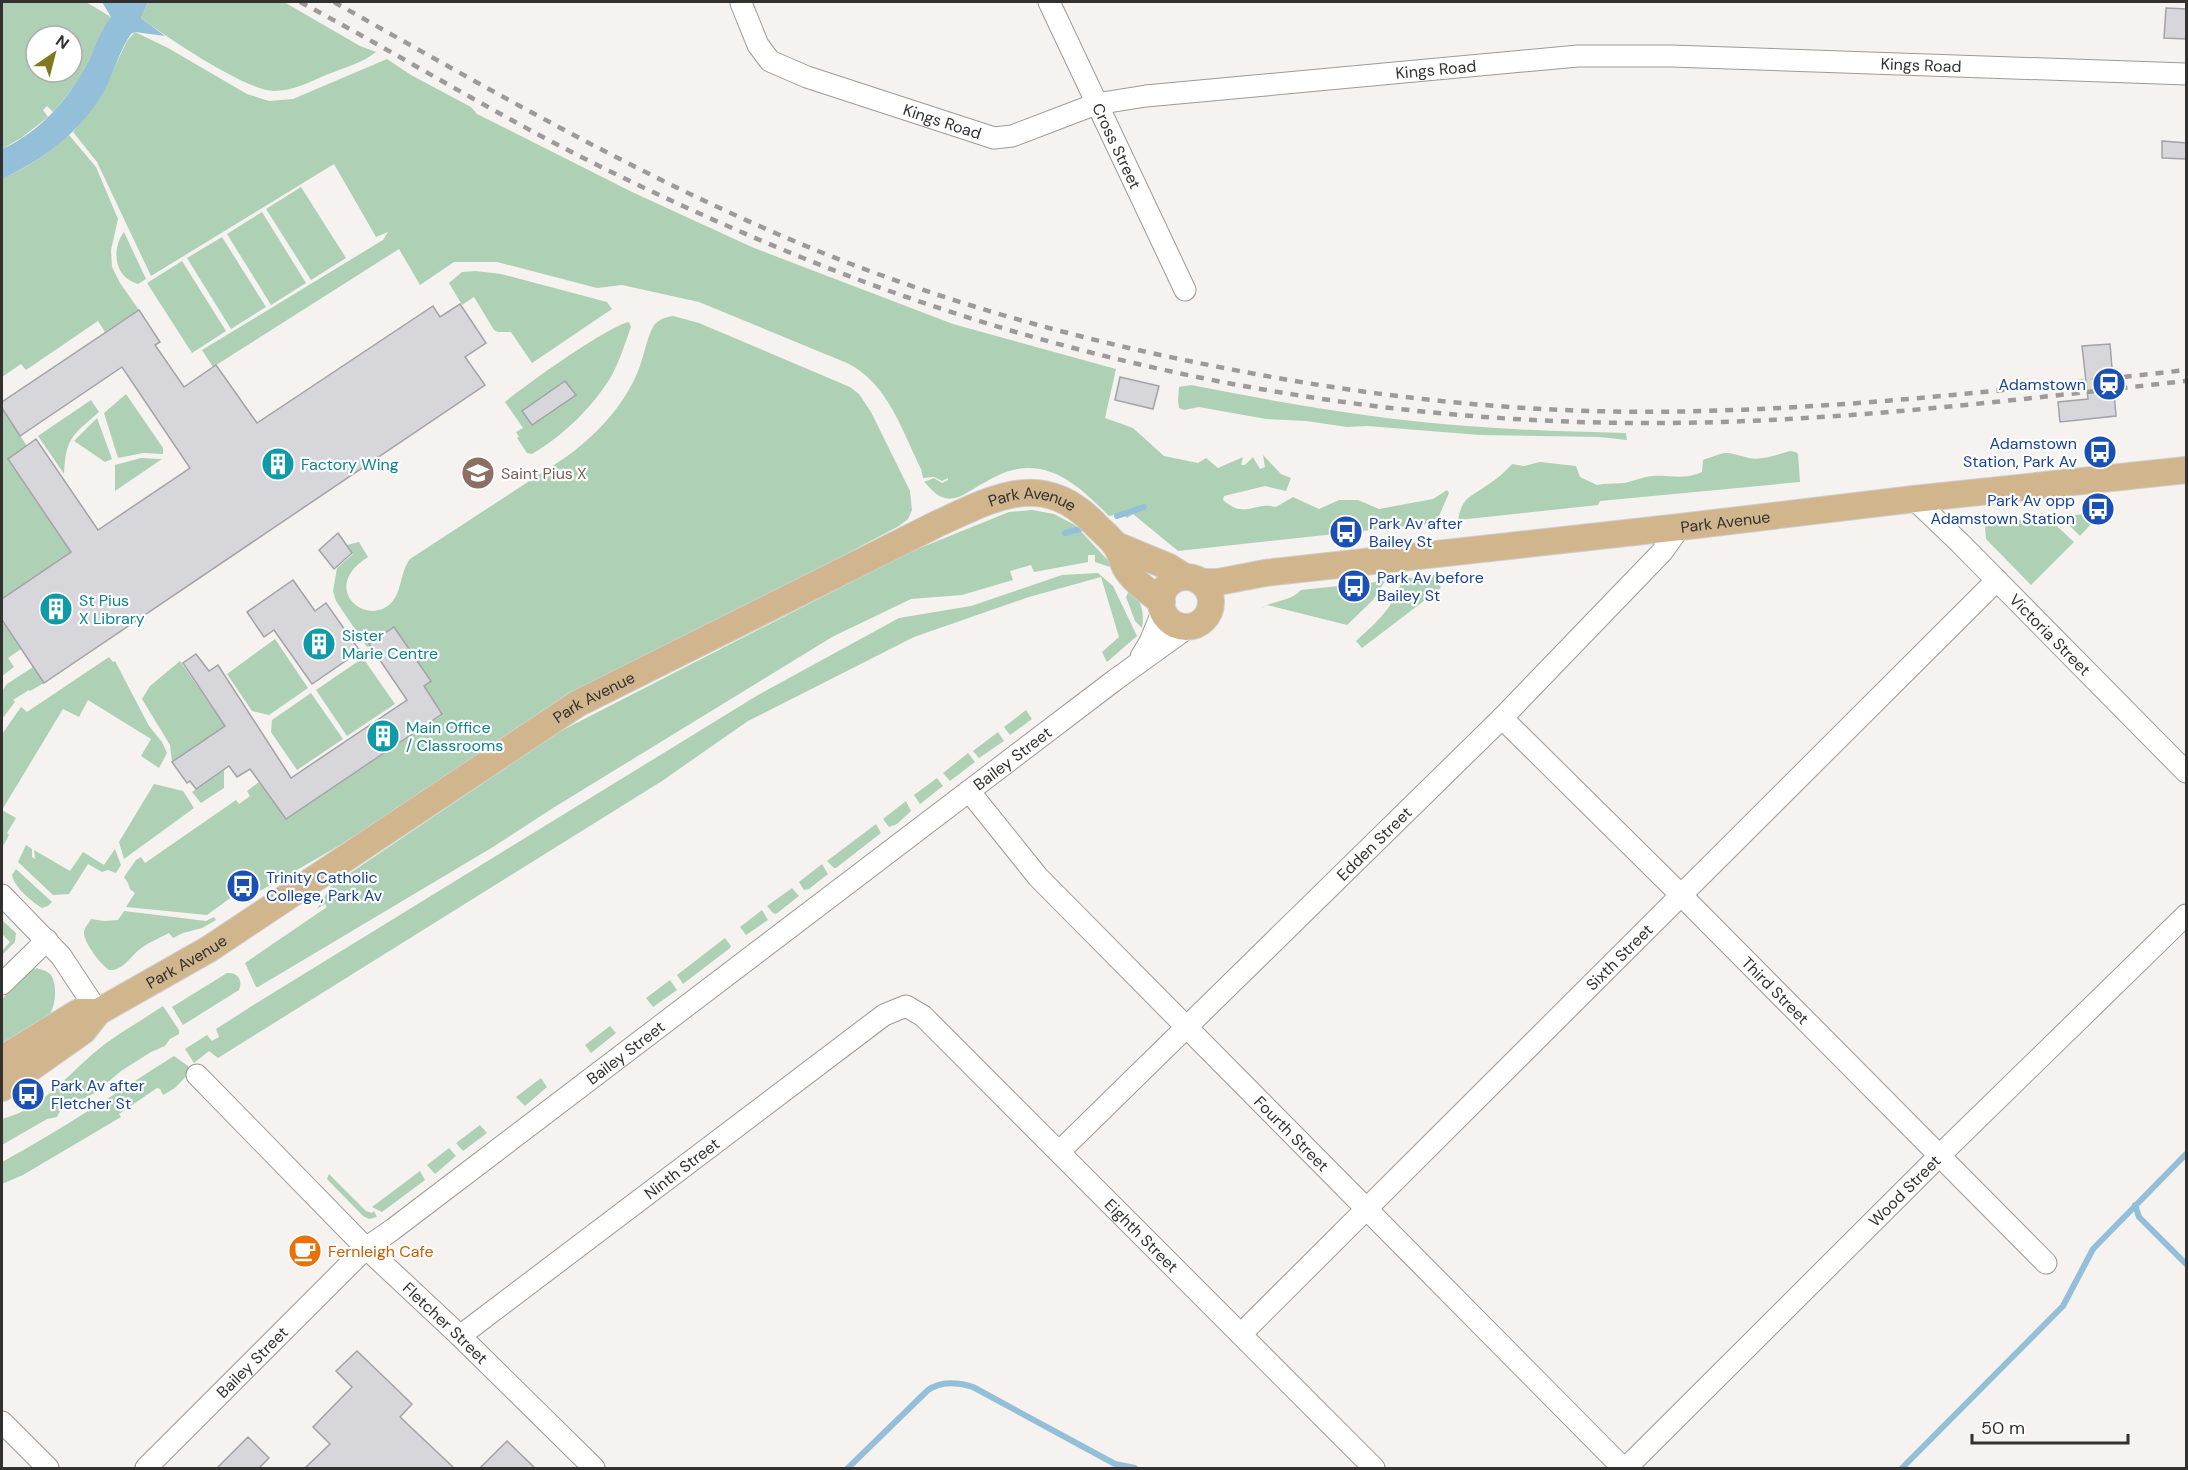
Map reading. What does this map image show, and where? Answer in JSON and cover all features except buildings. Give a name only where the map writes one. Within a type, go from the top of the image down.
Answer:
[{"type":"main road","name":"Park Avenue","points":[[2,1088],[83,1031],[98,1012],[208,949],[577,704],[937,524],[996,498],[1033,492],[1049,494],[1076,507],[1116,545],[1169,567],[1199,588],[1236,586],[1265,573],[2187,470]]},
{"type":"main road","name":"Park Avenue","points":[[1116,545],[1132,576],[1162,606]]},
{"type":"main road","points":[[1168,585],[1199,588],[1209,612],[1198,624],[1183,627],[1171,621],[1162,606],[1168,585]]},
{"type":"main road","name":"Park Avenue","points":[[2,1059],[79,1012],[98,1012]]},
{"type":"street","name":"Cross Street","points":[[1049,2],[1185,290]]},
{"type":"street","name":"Kings Road","points":[[741,3],[758,45],[770,61],[807,77],[987,137],[1003,138],[1096,104],[1158,95],[1578,56],[1671,56],[2187,74]]},
{"type":"street","name":"Victoria Street","points":[[1914,499],[2187,772]]},
{"type":"street","name":"Edden Street","points":[[1059,1152],[1503,718],[1662,552],[1680,527]]},
{"type":"street","name":"Sixth Street","points":[[1241,1334],[1997,580]]},
{"type":"street","name":"Bailey Street","points":[[1131,669],[1150,642],[1162,606]]},
{"type":"street","name":"Bailey Street","points":[[146,1468],[366,1248],[1190,626]]},
{"type":"street","name":"Third Street","points":[[1503,718],[2046,1263]]},
{"type":"street","name":"Fourth Street","points":[[969,791],[1038,877],[1365,1210],[1624,1468]]},
{"type":"street","points":[[2,895],[61,956],[98,1012]]},
{"type":"street","name":"Wood Street","points":[[1624,1468],[1940,1155],[2187,915]]},
{"type":"street","points":[[2,984],[47,940]]},
{"type":"street","name":"Eighth Street","points":[[906,1006],[923,1016],[1374,1468]]},
{"type":"street","name":"Ninth Street","points":[[460,1336],[884,1015],[906,1006]]},
{"type":"street","name":"Fletcher Street","points":[[197,1075],[366,1248],[460,1336],[594,1468]]},
{"type":"street","points":[[2,1422],[48,1468]]},
{"type":"green space","points":[[2,2],[86,2],[111,17],[84,70],[84,24],[24,24],[24,84],[76,84],[53,112],[47,106],[43,110],[48,117],[21,138],[2,149]]},
{"type":"green space","points":[[148,2],[284,2],[360,46],[376,52],[359,62],[294,88],[281,91],[261,89],[226,73],[141,18]]},
{"type":"green space","points":[[135,32],[168,48],[247,94],[269,101],[293,99],[387,59],[411,75],[471,107],[477,114],[632,192],[754,248],[953,324],[1116,369],[1105,418],[1133,428],[1164,456],[1198,463],[1206,458],[1218,468],[1243,457],[1241,465],[1245,465],[1253,457],[1260,469],[1265,467],[1263,455],[1281,474],[1291,478],[1286,491],[1265,486],[1224,496],[1223,500],[1238,509],[1276,507],[1293,497],[1319,509],[1339,500],[1358,500],[1379,509],[1433,499],[1447,490],[1449,493],[1436,523],[1178,551],[1133,514],[1127,518],[1122,513],[1109,516],[1078,487],[1054,473],[1041,469],[1008,471],[961,496],[945,498],[936,494],[924,482],[934,478],[942,483],[948,478],[942,481],[934,477],[923,478],[900,424],[883,395],[861,372],[847,363],[699,302],[622,285],[597,288],[497,262],[454,262],[420,285],[399,249],[213,367],[202,350],[383,240],[388,232],[376,237],[334,164],[151,276],[97,162],[73,132],[100,97],[127,41]]},
{"type":"green space","points":[[69,135],[96,167],[118,219],[111,250],[112,267],[139,310],[105,332],[98,321],[26,370],[21,364],[2,377],[2,178],[28,165]]},
{"type":"green space","points":[[301,187],[346,258],[311,280],[266,209]]},
{"type":"green space","points":[[262,212],[306,283],[271,305],[227,234]]},
{"type":"green space","points":[[124,232],[146,279],[138,284],[124,276],[117,262],[117,246]]},
{"type":"green space","points":[[222,237],[266,307],[231,329],[187,258]]},
{"type":"green space","points":[[182,261],[226,331],[192,353],[147,283]]},
{"type":"green space","points":[[462,272],[501,274],[607,302],[612,309],[532,363],[511,332],[494,330],[474,297],[462,305],[449,283]]},
{"type":"green space","points":[[673,316],[699,323],[850,387],[859,394],[871,412],[910,491],[912,510],[908,519],[899,526],[542,714],[362,831],[258,892],[251,883],[207,915],[126,907],[135,893],[130,889],[124,877],[136,860],[141,857],[145,863],[236,800],[239,804],[250,796],[247,791],[259,782],[286,819],[442,715],[408,702],[336,601],[333,591],[337,568],[353,554],[347,545],[359,542],[368,557],[354,569],[347,581],[347,592],[360,608],[371,611],[382,609],[395,598],[410,559],[575,451],[597,431],[625,397],[632,384],[653,327],[661,319]]},
{"type":"green space","points":[[629,322],[631,327],[618,363],[596,398],[555,438],[532,454],[527,453],[517,438],[519,437],[516,432],[523,428],[505,402],[603,334]]},
{"type":"green space","points":[[1191,385],[1363,415],[1507,429],[1626,433],[1627,440],[1599,437],[1480,435],[1367,426],[1347,427],[1306,421],[1266,419],[1199,407],[1184,410],[1179,408],[1179,387]]},
{"type":"green space","points":[[126,394],[163,448],[163,454],[143,453],[118,458],[104,413]]},
{"type":"green space","points":[[91,400],[99,412],[72,438],[67,452],[64,474],[38,436]]},
{"type":"green space","points":[[2,408],[27,446],[8,460],[71,552],[2,599]]},
{"type":"green space","points":[[97,418],[112,459],[105,462],[74,441]]},
{"type":"green space","points":[[1790,451],[1798,454],[1800,482],[1600,501],[1598,505],[1458,520],[1466,500],[1512,464],[1524,466],[1540,462],[1576,466],[1580,477],[1597,485],[1624,483],[1652,476],[1683,477],[1696,474],[1702,472],[1703,460],[1722,454],[1729,453],[1759,459]]},
{"type":"green space","points":[[141,458],[162,459],[115,491],[115,465]]},
{"type":"green space","points":[[1032,510],[1054,514],[1075,525],[1116,569],[1095,562],[1095,555],[1088,555],[1088,562],[1034,572],[1031,565],[1010,571],[1013,580],[962,595],[911,599],[832,637],[493,847],[256,987],[245,963],[327,907],[325,904],[317,909],[331,886],[559,732],[910,552],[1009,512]]},
{"type":"green space","points":[[2101,513],[2080,536],[2060,516]]},
{"type":"green space","points":[[2047,517],[2074,542],[2031,585],[1986,539],[1985,527],[1994,523]]},
{"type":"green space","points":[[1098,573],[1113,586],[1137,636],[1107,662],[1102,652],[1119,637],[1101,577],[1029,597],[914,637],[748,721],[662,781],[218,1058],[209,1051],[194,1063],[185,1049],[207,1035],[212,1041],[219,1037],[216,1029],[255,1004],[758,695],[899,618],[971,606],[1062,575]]},
{"type":"green space","points":[[1435,575],[1441,588],[1362,648],[1356,641],[1390,605],[1402,579]]},
{"type":"green space","points":[[1385,581],[1373,600],[1347,625],[1267,605],[1292,597],[1301,590]]},
{"type":"green space","points":[[1131,586],[1141,606],[1142,628],[1135,621],[1126,597]]},
{"type":"green space","points":[[2,623],[21,649],[8,658],[14,667],[2,676]]},
{"type":"green space","points":[[275,639],[308,688],[269,715],[252,711],[227,674]]},
{"type":"green space","points":[[109,657],[113,662],[115,661],[149,726],[162,742],[167,753],[159,768],[141,756],[151,739],[88,700],[79,717],[63,709],[2,810],[2,734],[21,707],[27,712]]},
{"type":"green space","points":[[363,658],[395,704],[347,736],[316,690]]},
{"type":"green space","points":[[180,661],[225,726],[172,762],[170,745],[142,699],[150,686]]},
{"type":"green space","points":[[33,667],[44,683],[13,700],[15,702],[2,719],[2,691],[7,684]]},
{"type":"green space","points":[[311,693],[343,739],[297,770],[271,732],[272,720]]},
{"type":"green space","points":[[1026,710],[1032,719],[1010,735],[1004,727]]},
{"type":"green space","points":[[998,732],[1004,741],[979,758],[973,751]]},
{"type":"green space","points":[[968,753],[975,762],[950,781],[943,773]]},
{"type":"green space","points":[[224,770],[224,788],[201,803],[192,792]]},
{"type":"green space","points":[[937,778],[943,786],[920,804],[914,795]]},
{"type":"green space","points":[[154,784],[183,791],[194,808],[124,859],[119,842]]},
{"type":"green space","points":[[906,801],[911,811],[897,824],[889,827],[883,819]]},
{"type":"green space","points":[[2,810],[16,818],[7,833],[9,835],[2,848]]},
{"type":"green space","points":[[876,824],[881,833],[836,868],[827,861]]},
{"type":"green space","points":[[26,845],[32,849],[32,857],[35,859],[34,850],[70,871],[83,852],[104,865],[115,849],[121,865],[116,873],[108,870],[102,872],[88,864],[69,894],[53,895],[18,862]]},
{"type":"green space","points":[[822,864],[828,874],[809,889],[804,890],[799,882]]},
{"type":"green space","points":[[16,869],[52,902],[48,906],[42,908],[20,889],[12,875]]},
{"type":"green space","points":[[792,888],[799,896],[776,914],[773,913],[767,906]]},
{"type":"green space","points":[[762,910],[768,920],[746,935],[740,927]]},
{"type":"green space","points":[[124,911],[206,921],[214,917],[216,920],[202,928],[173,938],[169,933],[140,949],[122,966],[109,970],[89,947],[84,930],[91,919],[118,920]]},
{"type":"green space","points":[[2,920],[16,933],[15,942],[3,954],[2,951],[10,942],[2,934]]},
{"type":"green space","points":[[725,938],[730,948],[683,984],[677,975]]},
{"type":"green space","points":[[37,968],[50,974],[53,978],[55,996],[51,1013],[48,1017],[2,1043],[2,999],[29,971]]},
{"type":"green space","points":[[227,973],[239,977],[239,990],[183,1025],[172,1007]]},
{"type":"green space","points":[[670,980],[677,990],[653,1007],[646,998]]},
{"type":"green space","points":[[163,1006],[179,1030],[179,1034],[170,1039],[165,1046],[121,1071],[95,1093],[61,1109],[57,1117],[47,1119],[2,1145],[2,1119],[32,1106],[45,1097],[92,1054]]},
{"type":"green space","points":[[610,1026],[616,1033],[591,1053],[585,1045]]},
{"type":"green space","points":[[174,1056],[188,1066],[190,1072],[175,1088],[163,1095],[157,1088],[119,1114],[121,1117],[23,1175],[2,1184],[2,1162]]},
{"type":"green space","points":[[541,1078],[547,1087],[525,1106],[516,1097]]},
{"type":"green space","points":[[480,1125],[487,1133],[463,1151],[456,1143]]},
{"type":"green space","points":[[449,1148],[456,1156],[435,1174],[427,1165]]},
{"type":"green space","points":[[420,1171],[425,1180],[382,1212],[372,1207]]},
{"type":"green space","points":[[329,1174],[366,1211],[372,1213],[374,1211],[377,1217],[369,1219],[363,1216],[327,1179]]},
{"type":"water","points":[[102,2],[148,2],[141,18],[165,36],[135,32],[131,34],[107,85],[88,115],[49,152],[2,179],[2,149],[41,124],[75,84],[84,84],[84,69],[111,17]]},
{"type":"waterway","points":[[1117,516],[1144,507]]},
{"type":"waterway","points":[[1065,533],[1080,529]]},
{"type":"waterway","points":[[1902,1468],[2063,1306],[2093,1249],[2186,1154]]},
{"type":"waterway","points":[[2135,1205],[2139,1217],[2186,1264]]},
{"type":"waterway","points":[[848,1468],[928,1390],[950,1383],[973,1387],[1115,1464],[1135,1468]]},
{"type":"railway","points":[[300,2],[560,146],[680,205],[803,258],[906,297],[1011,330],[1117,359],[1225,382],[1334,401],[1444,414],[1553,421],[1663,423],[1795,419],[1860,414],[2186,381]]},
{"type":"railway","points":[[334,2],[512,102],[632,165],[693,196],[818,251],[962,303],[1060,331],[1209,365],[1331,387],[1454,402],[1578,411],[1640,412],[1763,409],[1884,401],[2186,370]]},
{"type":"place","name":"Adamstown","points":[[2109,384]]},
{"type":"place","name":"Adamstown Station, Park Av","points":[[2100,452]]},
{"type":"place","name":"Factory Wing","points":[[278,464]]},
{"type":"place","name":"Saint Pius X","points":[[478,473]]},
{"type":"place","name":"Park Av opp Adamstown Station","points":[[2098,509]]},
{"type":"place","name":"Park Av after Bailey St","points":[[1346,532]]},
{"type":"place","name":"Park Av before Bailey St","points":[[1354,586]]},
{"type":"place","name":"St Pius X Library","points":[[56,609]]},
{"type":"place","name":"Sister Marie Centre","points":[[319,644]]},
{"type":"place","name":"Main Office / Classrooms","points":[[383,736]]},
{"type":"place","name":"Trinity Catholic College, Park Av","points":[[243,886]]},
{"type":"place","name":"Park Av after Fletcher St","points":[[28,1094]]},
{"type":"place","name":"Fernleigh Cafe","points":[[305,1251]]}]
